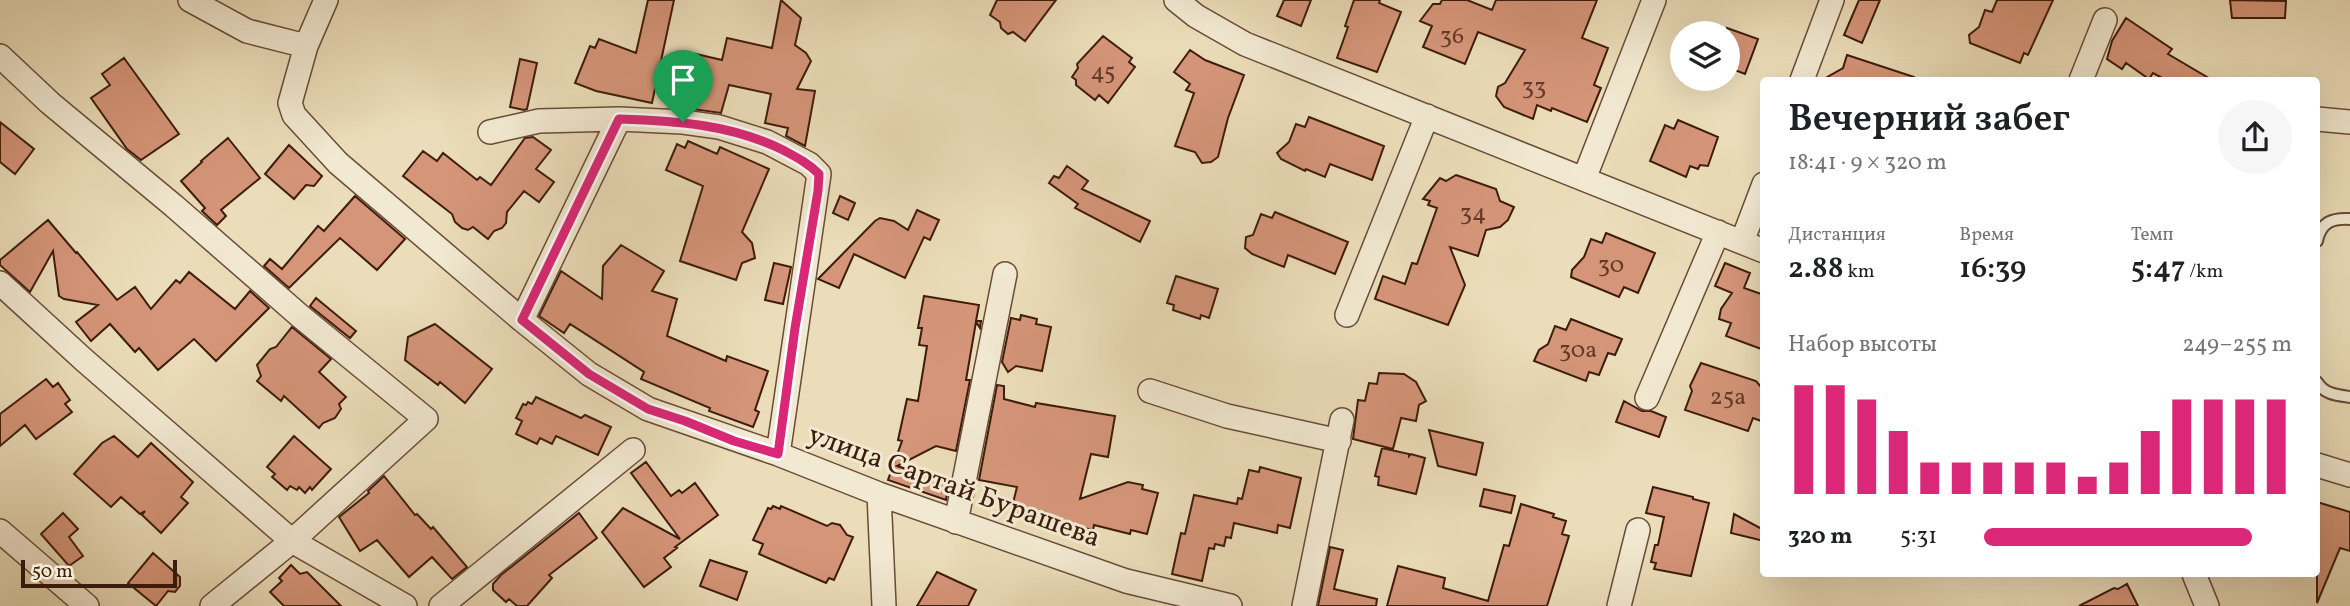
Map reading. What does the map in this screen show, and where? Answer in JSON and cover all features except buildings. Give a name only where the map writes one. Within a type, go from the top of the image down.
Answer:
[{"type":"street","points":[[190,0],[247,31],[306,46]]},
{"type":"street","name":"улица Сартай Бурашева","points":[[326,0],[306,46],[290,103],[294,115],[338,163],[589,374],[648,409],[734,441],[778,454],[956,522],[1126,581],[1230,606]]},
{"type":"street","points":[[1176,0],[1196,16],[1245,44],[1760,249]]},
{"type":"street","points":[[1584,179],[1654,0]]},
{"type":"street","points":[[1803,77],[1832,0]]},
{"type":"street","points":[[2082,77],[2105,20]]},
{"type":"street","points":[[0,56],[50,103],[300,316],[426,419],[292,541],[212,606]]},
{"type":"street","points":[[1347,315],[1427,116]]},
{"type":"street","points":[[522,320],[619,119]]},
{"type":"street","points":[[490,132],[539,121],[619,119],[683,122],[719,127],[767,142],[809,164],[819,174],[778,454]]},
{"type":"street","points":[[2320,120],[2350,121]]},
{"type":"street","points":[[1742,242],[1760,195]]},
{"type":"street","points":[[1647,398],[1718,232]]},
{"type":"street","points":[[956,522],[1006,274]]},
{"type":"street","points":[[0,284],[292,541],[405,606]]},
{"type":"street","points":[[1150,391],[1227,416],[1341,431],[1304,606]]},
{"type":"street","points":[[441,606],[633,450]]},
{"type":"street","points":[[2320,466],[2350,475]]},
{"type":"street","points":[[879,494],[884,606]]},
{"type":"street","points":[[1619,606],[1638,530]]},
{"type":"street","points":[[0,531],[87,606]]},
{"type":"street","points":[[2195,577],[2207,606]]},
{"type":"lane","points":[[2320,230],[2329,221],[2338,218],[2350,219]]},
{"type":"lane","points":[[2320,387],[2334,395],[2350,397]]},
{"type":"route","points":[[619,119],[683,122],[719,127],[767,142],[809,164],[819,174],[778,454],[734,441],[648,409],[589,374],[522,320],[619,119]]}]
